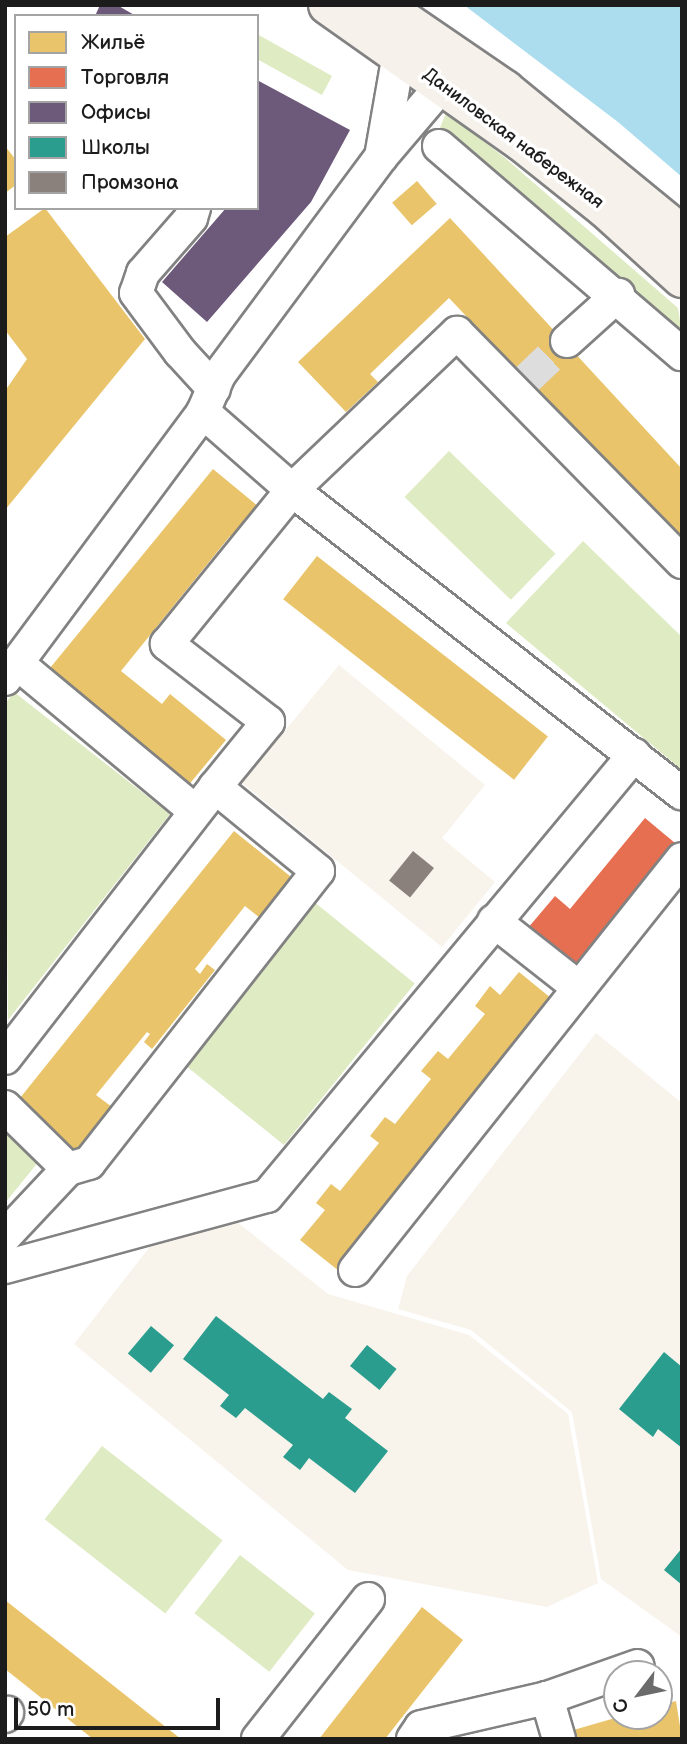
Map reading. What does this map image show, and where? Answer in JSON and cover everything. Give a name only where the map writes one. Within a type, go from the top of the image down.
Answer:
[{"type":"main road","name":"Даниловская набережная","points":[[381,5],[505,90],[682,235]]},
{"type":"main road","name":"Даниловская набережная","points":[[332,8],[442,85],[606,209],[682,278]]},
{"type":"street","points":[[381,157],[399,54]]},
{"type":"street","points":[[5,1236],[68,1170],[89,1163],[318,871],[11,671],[208,401],[219,375],[381,157],[442,85]]},
{"type":"street","points":[[439,146],[618,295],[682,354]]},
{"type":"street","points":[[193,210],[191,218],[143,273],[136,293],[208,401],[292,490],[682,794]]},
{"type":"street","points":[[567,341],[618,295]]},
{"type":"street","points":[[7,1052],[268,722],[167,645],[292,490],[457,333],[520,386],[682,562]]},
{"type":"street","points":[[5,1266],[267,1196],[634,755]]},
{"type":"street","points":[[355,1270],[682,859]]},
{"type":"street","points":[[494,921],[579,988]]},
{"type":"street","points":[[5,1107],[68,1170]]},
{"type":"street","points":[[258,1739],[369,1599]]},
{"type":"street","points":[[413,1739],[421,1727],[547,1698],[603,1678]]},
{"type":"street","points":[[547,1698],[559,1739]]},
{"type":"shaded area","points":[[339,665],[485,785],[442,838],[495,882],[442,947],[242,783]]},
{"type":"shaded area","points":[[596,1033],[682,1103],[682,1637],[601,1579],[572,1412],[471,1330],[398,1309],[407,1276]]},
{"type":"shaded area","points":[[232,1218],[328,1294],[469,1335],[568,1414],[598,1583],[547,1607],[348,1570],[74,1344],[152,1244]]},
{"type":"green space","points":[[259,35],[332,76],[322,95],[259,60]]},
{"type":"green space","points":[[446,113],[504,157],[678,308],[682,334],[517,193],[437,135]]},
{"type":"green space","points":[[449,451],[555,554],[511,600],[405,497]]},
{"type":"green space","points":[[583,541],[682,637],[682,770],[506,623]]},
{"type":"green space","points":[[14,692],[170,814],[8,1020],[5,704]]},
{"type":"green space","points":[[313,901],[415,983],[284,1145],[182,1063]]},
{"type":"green space","points":[[5,1123],[44,1155],[5,1203]]},
{"type":"green space","points":[[102,1446],[223,1540],[165,1613],[45,1519]]},
{"type":"green space","points":[[240,1555],[315,1613],[269,1672],[194,1613]]},
{"type":"water","points":[[464,5],[682,5],[682,177],[618,122]]},
{"type":"building: Жильё","points":[[5,146],[14,157],[14,186],[5,193]]},
{"type":"building: Жильё","points":[[417,181],[437,204],[412,225],[392,203]]},
{"type":"building: Жильё","points":[[42,210],[47,210],[145,339],[5,510],[5,391],[27,359],[5,330],[5,237]]},
{"type":"building: Жильё","points":[[450,218],[682,469],[682,552],[533,396],[538,392],[449,298],[370,374],[378,382],[346,412],[298,362]]},
{"type":"building: Жильё","points":[[213,469],[265,512],[239,544],[230,536],[121,671],[162,704],[170,694],[226,740],[182,793],[41,679]]},
{"type":"building: Жильё","points":[[317,556],[548,736],[514,780],[283,599]]},
{"type":"building: Жильё","points":[[234,831],[301,885],[269,925],[245,906],[195,969],[200,974],[207,964],[215,970],[152,1049],[144,1042],[150,1034],[147,1032],[96,1095],[120,1113],[84,1158],[61,1148],[65,1142],[16,1103]]},
{"type":"building: Жильё","points":[[519,972],[557,1003],[339,1271],[300,1240],[325,1210],[316,1203],[331,1184],[340,1191],[379,1143],[370,1136],[385,1117],[395,1124],[431,1079],[421,1071],[438,1051],[448,1059],[485,1014],[475,1006],[490,986],[500,995]]},
{"type":"building: Жильё","points":[[5,1600],[181,1739],[93,1739],[5,1669]]},
{"type":"building: Жильё","points":[[422,1607],[463,1640],[385,1739],[319,1739]]},
{"type":"building: Жильё","points":[[676,1701],[682,1739],[564,1739],[563,1733],[603,1721],[603,1730],[673,1730],[673,1702]]},
{"type":"building: Торговля","points":[[645,818],[681,848],[574,978],[522,935],[555,896],[570,909]]},
{"type":"building: Офисы","points":[[100,5],[117,5],[133,14],[96,14]]},
{"type":"building: Офисы","points":[[259,81],[350,130],[311,202],[207,322],[162,282],[224,210],[259,210]]},
{"type":"building: Школы","points":[[216,1316],[323,1399],[329,1392],[352,1409],[345,1418],[388,1451],[355,1493],[309,1458],[300,1470],[283,1457],[293,1445],[245,1408],[236,1418],[220,1406],[229,1395],[183,1359]]},
{"type":"building: Школы","points":[[151,1326],[174,1345],[151,1373],[128,1354]]},
{"type":"building: Школы","points":[[367,1345],[397,1369],[380,1390],[350,1366]]},
{"type":"building: Школы","points":[[664,1352],[682,1367],[682,1448],[658,1429],[653,1437],[619,1409]]},
{"type":"building: Школы","points":[[682,1548],[682,1585],[664,1570]]},
{"type":"building: Промзона","points":[[413,851],[434,868],[410,898],[389,881]]},
{"type":"tunnel","points":[[526,380],[567,341]]}]
